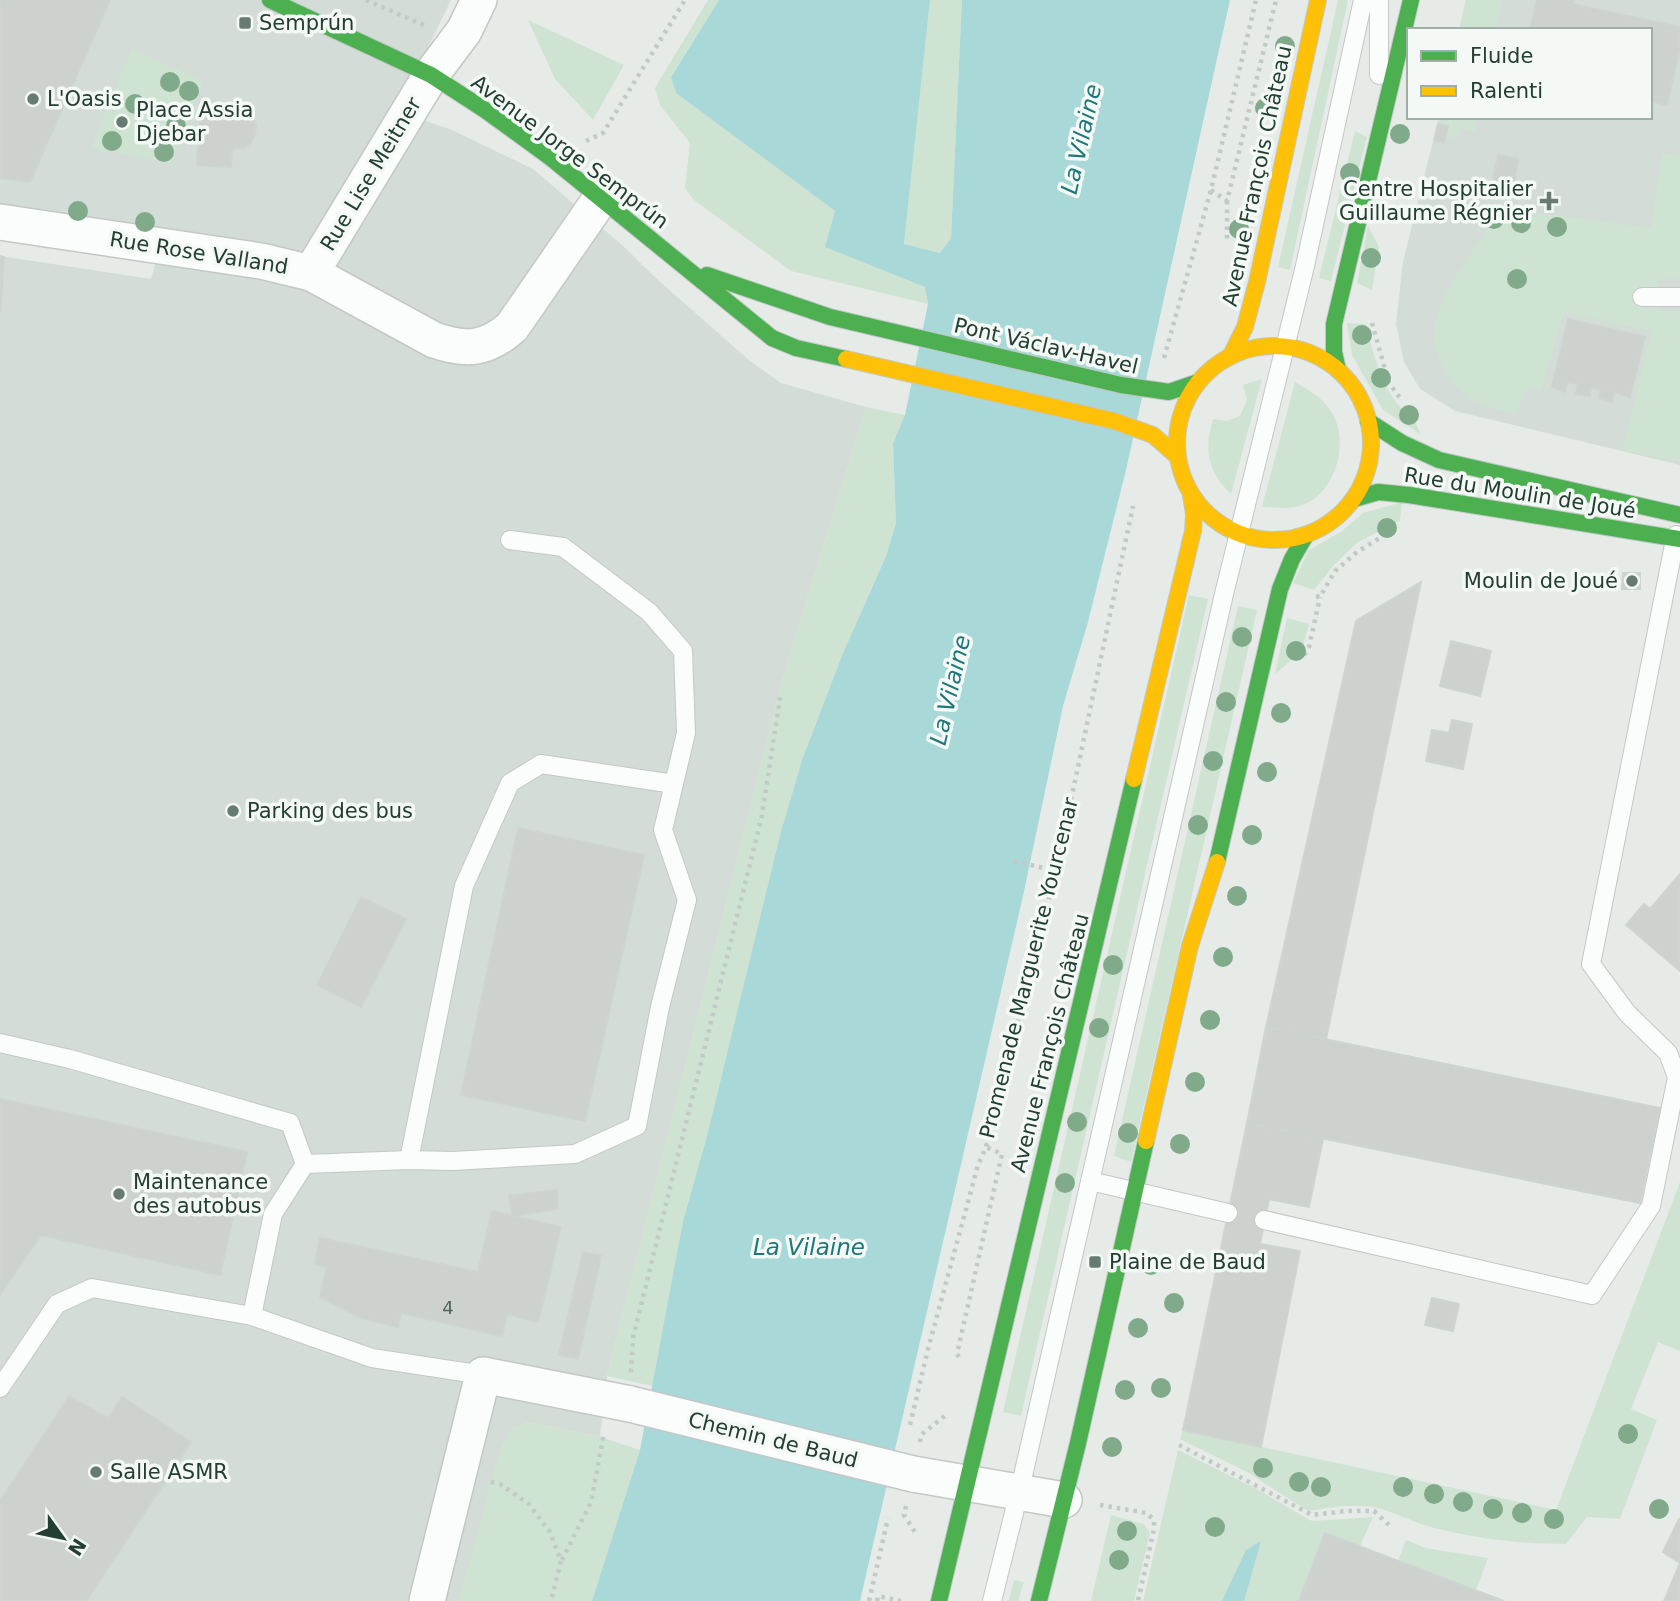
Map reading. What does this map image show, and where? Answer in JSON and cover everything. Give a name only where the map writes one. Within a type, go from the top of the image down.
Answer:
[{"type":"main road","name":"Avenue Jorge Semprún","points":[[270,0],[431,75],[485,110],[551,158],[772,338],[796,348],[1114,421],[1153,435],[1178,457]]},
{"type":"main road","name":"Avenue François Château","points":[[1230,357],[1245,327],[1257,282],[1318,0]]},
{"type":"main road","points":[[1338,370],[1334,352],[1334,324],[1412,0]]},
{"type":"main road","name":"Avenue Jorge Semprún","points":[[690,270],[739,284],[811,312],[883,330]]},
{"type":"main road","name":"Pont Václav-Havel","points":[[883,330],[1164,394],[1182,391],[1198,383]]},
{"type":"main road","points":[[1285,346],[1311,354],[1338,370],[1357,393],[1368,421],[1370,461],[1364,481],[1353,499],[1333,520],[1307,535],[1273,541],[1238,534],[1216,522],[1191,495],[1183,477],[1177,441],[1183,410],[1198,383],[1218,364],[1255,348],[1285,346]]},
{"type":"main road","name":"Rue du Moulin de Joué","points":[[1368,421],[1423,455],[1438,460],[1680,515]]},
{"type":"main road","name":"Rue du Moulin de Joué","points":[[1353,499],[1378,492],[1409,495],[1527,512],[1678,539]]},
{"type":"main road","name":"Avenue François Château","points":[[939,1601],[1193,531],[1191,495]]},
{"type":"main road","points":[[1039,1601],[1191,946],[1216,868],[1275,605],[1292,559],[1307,535]]},
{"type":"street","name":"Rue Lise Meitner","points":[[311,273],[431,75],[464,31],[479,0]]},
{"type":"street","name":"Rue Rose Valland","points":[[0,222],[261,261],[311,273],[434,340],[449,345],[479,347],[498,340],[512,327],[601,198]]},
{"type":"street","name":"Chemin de Baud","points":[[483,1375],[915,1462],[967,1484],[1064,1500]]},
{"type":"street","points":[[427,1601],[483,1375]]},
{"type":"lane","points":[[992,1601],[1238,534],[1285,346],[1363,0]]},
{"type":"lane","points":[[1379,0],[1379,138]]},
{"type":"lane","points":[[1642,297],[1680,297]]},
{"type":"lane","points":[[1264,1220],[1592,1295],[1651,1206],[1677,1077],[1668,1053],[1627,1013],[1591,964],[1678,539],[1680,515]]},
{"type":"lane","points":[[304,1164],[453,1161],[575,1154],[637,1126],[660,1007],[687,900],[663,830],[686,733],[683,651],[649,612],[563,547],[510,540]]},
{"type":"lane","points":[[409,1160],[464,886],[510,783],[541,764],[674,784]]},
{"type":"lane","points":[[0,1043],[70,1059],[290,1123],[304,1164]]},
{"type":"lane","points":[[252,1316],[273,1214],[304,1164]]},
{"type":"lane","points":[[1090,1181],[1228,1213]]},
{"type":"lane","points":[[0,1388],[57,1304],[92,1288],[252,1316],[372,1358],[483,1375]]},
{"type":"path","points":[[366,0],[438,32],[464,31]]},
{"type":"path","points":[[551,158],[603,133],[685,0]]},
{"type":"path","points":[[1163,361],[1212,190],[1256,0]]},
{"type":"path","points":[[1228,251],[1227,201],[1276,0]]},
{"type":"path","points":[[1212,190],[1227,201]]},
{"type":"path","points":[[1372,319],[1390,383],[1404,404]]},
{"type":"path","name":"Promenade Marguerite Yourcenar","points":[[910,1425],[978,1165],[986,1147],[1056,871],[1133,506]]},
{"type":"path","points":[[1311,595],[1320,597],[1335,571],[1357,552],[1393,530]]},
{"type":"path","points":[[551,1601],[561,1561],[591,1502],[620,1402],[633,1338],[762,815],[781,692]]},
{"type":"path","points":[[1014,861],[1056,871]]},
{"type":"path","points":[[963,1364],[957,1354],[1002,1154],[986,1147]]},
{"type":"path","points":[[915,1462],[921,1435],[951,1410]]},
{"type":"path","points":[[1179,1445],[1312,1515],[1374,1511],[1390,1525]]},
{"type":"path","points":[[459,1474],[500,1485],[529,1504],[550,1532],[561,1561]]},
{"type":"path","points":[[1099,1505],[1147,1513],[1154,1520],[1138,1601]]},
{"type":"path","points":[[869,1601],[888,1518]]},
{"type":"path","points":[[877,1601],[878,1596],[901,1601]]},
{"type":"shaded area","points":[[0,0],[451,0],[397,111],[452,130],[533,169],[750,361],[781,383],[866,407],[783,678],[607,1376],[600,1437],[528,1422],[512,1429],[459,1601],[0,1601],[0,256],[151,279],[162,239],[0,213]]},
{"type":"shaded area","name":"Centre Hospitalier Guillaume Régnier","points":[[1466,0],[1680,0],[1680,465],[1455,411],[1420,389],[1404,362],[1396,324],[1403,262],[1439,119],[1652,119],[1652,28],[1459,28]]},
{"type":"green space","points":[[708,0],[719,0],[671,76],[676,93],[835,211],[826,247],[925,287],[928,304],[791,271],[694,200],[685,188],[690,143],[660,105],[655,88]]},
{"type":"green space","points":[[930,0],[962,0],[951,238],[940,253],[904,244]]},
{"type":"green space","points":[[1338,0],[1348,0],[1290,270],[1278,267]]},
{"type":"green space","points":[[1466,0],[1502,0],[1495,28],[1459,28]]},
{"type":"green space","points":[[528,20],[624,65],[593,120],[555,79]]},
{"type":"green space","points":[[132,49],[203,81],[172,163],[91,148]]},
{"type":"green space","points":[[1439,119],[1476,119],[1476,131],[1460,129],[1458,138],[1446,136],[1447,126],[1438,124]]},
{"type":"green space","points":[[1355,131],[1367,137],[1331,281],[1319,278]]},
{"type":"green space","points":[[1662,153],[1680,156],[1680,279],[1657,279],[1659,311],[1680,311],[1680,462],[1623,450],[1652,331],[1564,312],[1541,391],[1528,387],[1516,413],[1477,402],[1461,391],[1440,363],[1434,334],[1436,319],[1447,291],[1502,208],[1651,228]]},
{"type":"green space","points":[[1368,226],[1379,247],[1372,290],[1357,283]]},
{"type":"green space","points":[[1347,323],[1365,324],[1391,395],[1416,424],[1420,434],[1383,410],[1352,355]]},
{"type":"green space","points":[[1262,379],[1231,494],[1217,477],[1210,460],[1208,450],[1213,419],[1226,421],[1240,416],[1247,400],[1243,385]]},
{"type":"green space","points":[[1295,382],[1320,399],[1332,413],[1340,440],[1339,455],[1329,482],[1320,494],[1309,502],[1291,508],[1262,507]]},
{"type":"green space","points":[[866,407],[905,415],[893,443],[896,523],[886,555],[843,653],[802,760],[780,835],[707,1136],[683,1221],[652,1386],[607,1376],[783,678]]},
{"type":"green space","points":[[1402,502],[1400,521],[1358,542],[1334,565],[1314,590],[1293,583],[1309,550],[1342,531],[1363,513]]},
{"type":"green space","points":[[1189,595],[1208,599],[1021,1416],[1003,1412]]},
{"type":"green space","points":[[1238,606],[1257,610],[1131,1162],[1114,1156]]},
{"type":"green space","points":[[1287,618],[1309,624],[1302,651],[1275,674]]},
{"type":"green space","points":[[1680,1182],[1680,1351],[1658,1342],[1631,1409],[1657,1420],[1620,1519],[1587,1517],[1566,1544],[1548,1544],[1451,1532],[1369,1507],[1343,1506],[1308,1511],[1247,1472],[1180,1439],[1183,1430],[1556,1510]]},
{"type":"green space","points":[[528,1422],[600,1437],[640,1450],[592,1601],[459,1601],[501,1446],[512,1429]]},
{"type":"green space","points":[[1178,1450],[1251,1486],[1312,1521],[1373,1517],[1360,1546],[1325,1533],[1299,1601],[1143,1601]]},
{"type":"green space","points":[[1111,1515],[1144,1524],[1150,1533],[1134,1601],[1091,1601]]},
{"type":"green space","points":[[1406,1540],[1426,1548],[1488,1558],[1476,1590],[1398,1561]]},
{"type":"green space","points":[[1014,1580],[1024,1582],[1018,1601],[1009,1601]]},
{"type":"water","name":"La Vilaine","points":[[719,0],[930,0],[904,244],[940,253],[951,238],[962,0],[1230,0],[1126,470],[1088,622],[1063,706],[1023,896],[860,1601],[592,1601],[640,1450],[683,1221],[707,1136],[780,835],[802,760],[843,653],[886,556],[896,523],[893,443],[905,415],[928,304],[925,287],[825,247],[835,211],[676,93],[671,77]]},
{"type":"water","points":[[1261,1541],[1244,1601],[1222,1601],[1246,1550]]},
{"type":"building","name":"L'Oasis","points":[[0,0],[110,0],[30,182],[0,178]]},
{"type":"building","points":[[1537,0],[1573,0],[1572,4],[1680,27],[1680,47],[1667,105],[1652,101],[1652,28],[1530,28]]},
{"type":"building","points":[[237,107],[253,117],[256,126],[251,142],[244,148],[232,149],[231,167],[197,165],[201,109],[225,111]]},
{"type":"building","points":[[1438,124],[1448,126],[1444,143],[1434,140]]},
{"type":"building","points":[[1498,155],[1518,159],[1513,190],[1492,186]]},
{"type":"building","points":[[0,256],[4,257],[0,313]]},
{"type":"building","points":[[1568,319],[1645,337],[1630,397],[1614,392],[1612,402],[1599,398],[1601,390],[1591,387],[1590,396],[1576,394],[1578,384],[1567,382],[1565,392],[1552,387]]},
{"type":"building","name":"Moulin de Joué","points":[[1623,573],[1640,573],[1640,589],[1622,589]]},
{"type":"building","points":[[1421,582],[1326,1039],[1266,1027],[1356,621]]},
{"type":"building","points":[[1451,641],[1491,651],[1480,696],[1440,686]]},
{"type":"building","points":[[1452,720],[1472,724],[1463,769],[1426,761],[1432,730],[1449,733]]},
{"type":"building","points":[[518,828],[644,855],[585,1121],[461,1095]]},
{"type":"building","points":[[1680,874],[1680,971],[1626,925],[1644,904],[1650,909]]},
{"type":"building","points":[[361,897],[406,919],[361,1007],[317,985]]},
{"type":"building","points":[[1266,1027],[1660,1108],[1640,1203],[1247,1123]]},
{"type":"building","name":"Maintenance des autobus","points":[[0,1099],[247,1152],[220,1275],[41,1235],[0,1295]]},
{"type":"building","points":[[1247,1123],[1323,1139],[1309,1207],[1269,1199],[1260,1244],[1300,1251],[1261,1447],[1183,1430]]},
{"type":"building","points":[[557,1190],[558,1209],[512,1216],[509,1196]]},
{"type":"building","points":[[492,1211],[561,1227],[538,1322],[507,1314],[502,1336],[401,1313],[398,1327],[361,1318],[320,1297],[327,1267],[315,1264],[320,1238],[478,1272]]},
{"type":"building","points":[[583,1252],[601,1256],[578,1359],[559,1355]]},
{"type":"building","points":[[1432,1298],[1459,1304],[1453,1331],[1425,1325]]},
{"type":"building","name":"Salle ASMR","points":[[69,1396],[108,1418],[122,1397],[191,1442],[86,1601],[0,1601],[0,1501]]},
{"type":"building","points":[[1680,1519],[1680,1563],[1663,1552]]},
{"type":"building","points":[[1325,1533],[1398,1561],[1504,1601],[1299,1601]]},
{"type":"building","points":[[1680,1563],[1680,1601],[1664,1601]]},
{"type":"traffic: fast","points":[[270,0],[431,75],[551,158],[772,338],[796,348],[846,359]]},
{"type":"traffic: fast","points":[[1338,370],[1334,352],[1334,324],[1411,0]]},
{"type":"traffic: fast","points":[[707,275],[830,317],[1121,385],[1169,392],[1198,382]]},
{"type":"traffic: fast","points":[[1368,421],[1402,443],[1439,460],[1680,515]]},
{"type":"traffic: fast","points":[[1354,499],[1378,492],[1409,495],[1680,539]]},
{"type":"traffic: fast","points":[[1217,862],[1280,589],[1292,559],[1306,535]]},
{"type":"traffic: fast","points":[[939,1601],[1134,779]]},
{"type":"traffic: fast","points":[[1039,1601],[1078,1443],[1146,1141]]},
{"type":"traffic: slow","points":[[1230,357],[1245,327],[1257,282],[1318,0]]},
{"type":"traffic: slow","points":[[1274,346],[1311,353],[1343,374],[1364,406],[1371,443],[1364,480],[1343,512],[1311,533],[1274,540],[1237,533],[1205,512],[1184,480],[1177,443],[1184,406],[1205,374],[1237,353],[1274,346]]},
{"type":"traffic: slow","points":[[846,359],[1114,421],[1153,435],[1178,457]]},
{"type":"traffic: slow","points":[[1134,779],[1193,531],[1191,495]]},
{"type":"traffic: slow","points":[[1146,1141],[1190,946],[1217,862]]},
{"type":"place","name":"Semprún","points":[[245,23]]},
{"type":"place","name":"L'Oasis","points":[[33,99]]},
{"type":"place","name":"Place Assia Djebar","points":[[122,122]]},
{"type":"place","name":"Centre Hospitalier Guillaume Régnier","points":[[1549,201]]},
{"type":"place","name":"Moulin de Joué","points":[[1632,581]]},
{"type":"place","name":"Parking des bus","points":[[233,811]]},
{"type":"place","name":"Maintenance des autobus","points":[[119,1194]]},
{"type":"place","name":"Plaine de Baud","points":[[1095,1262]]},
{"type":"place","name":"Salle ASMR","points":[[96,1472]]}]
